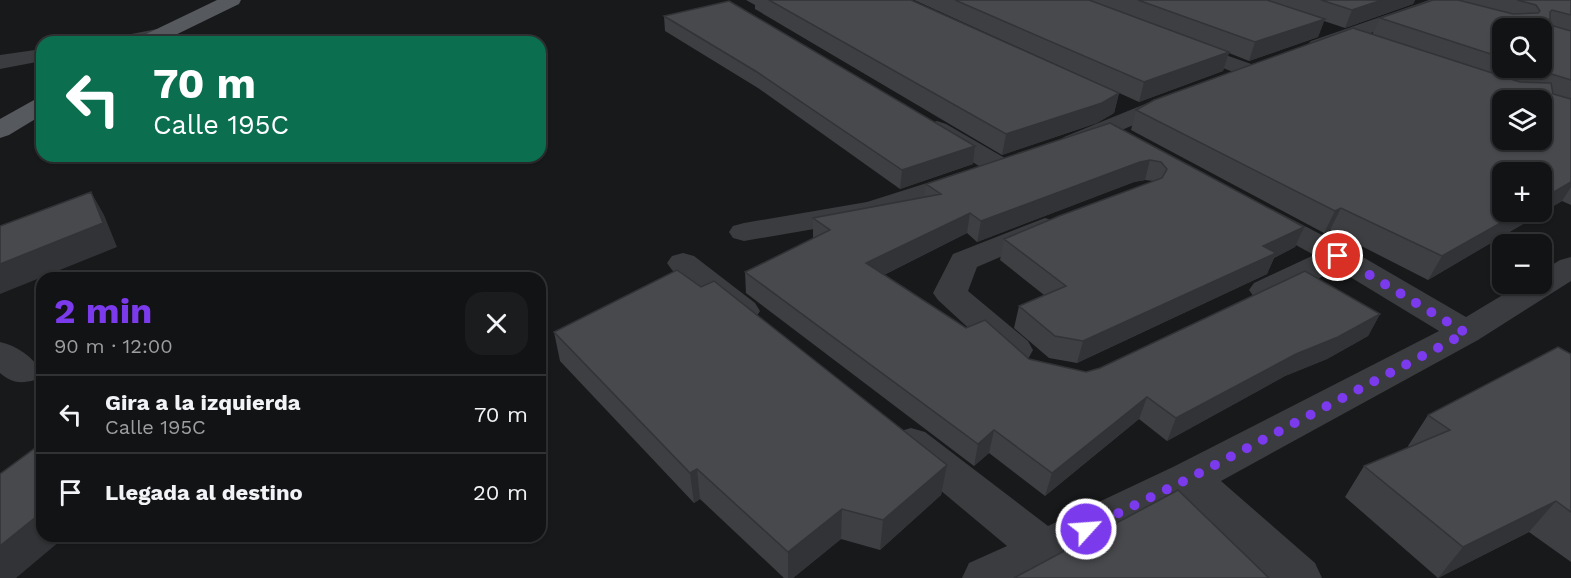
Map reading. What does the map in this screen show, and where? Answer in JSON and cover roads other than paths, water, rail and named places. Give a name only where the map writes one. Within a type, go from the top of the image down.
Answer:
[{"type":"main road","points":[[155,36],[232,0]]},
{"type":"main road","points":[[0,130],[36,109]]},
{"type":"street","points":[[1302,51],[1441,4]]},
{"type":"street","points":[[1313,25],[1378,47]]},
{"type":"street","points":[[1162,37],[1249,71]]},
{"type":"street","points":[[0,62],[36,56]]},
{"type":"street","points":[[1215,84],[1270,63]]},
{"type":"street","points":[[1054,148],[1112,117],[1138,113],[1193,92]]},
{"type":"street","points":[[1112,117],[1137,146]]},
{"type":"street","points":[[744,232],[872,210],[1011,163],[920,119]]},
{"type":"street","points":[[1237,201],[1338,256],[1466,333]]},
{"type":"street","points":[[1037,370],[950,292],[964,261],[1073,216]]},
{"type":"street","points":[[1234,305],[1338,256]]},
{"type":"street","points":[[684,263],[767,329]]},
{"type":"street","points":[[986,578],[1190,478],[1466,333],[1571,267]]},
{"type":"street","points":[[887,424],[1044,549]]},
{"type":"street","points":[[1190,478],[1298,578]]}]
